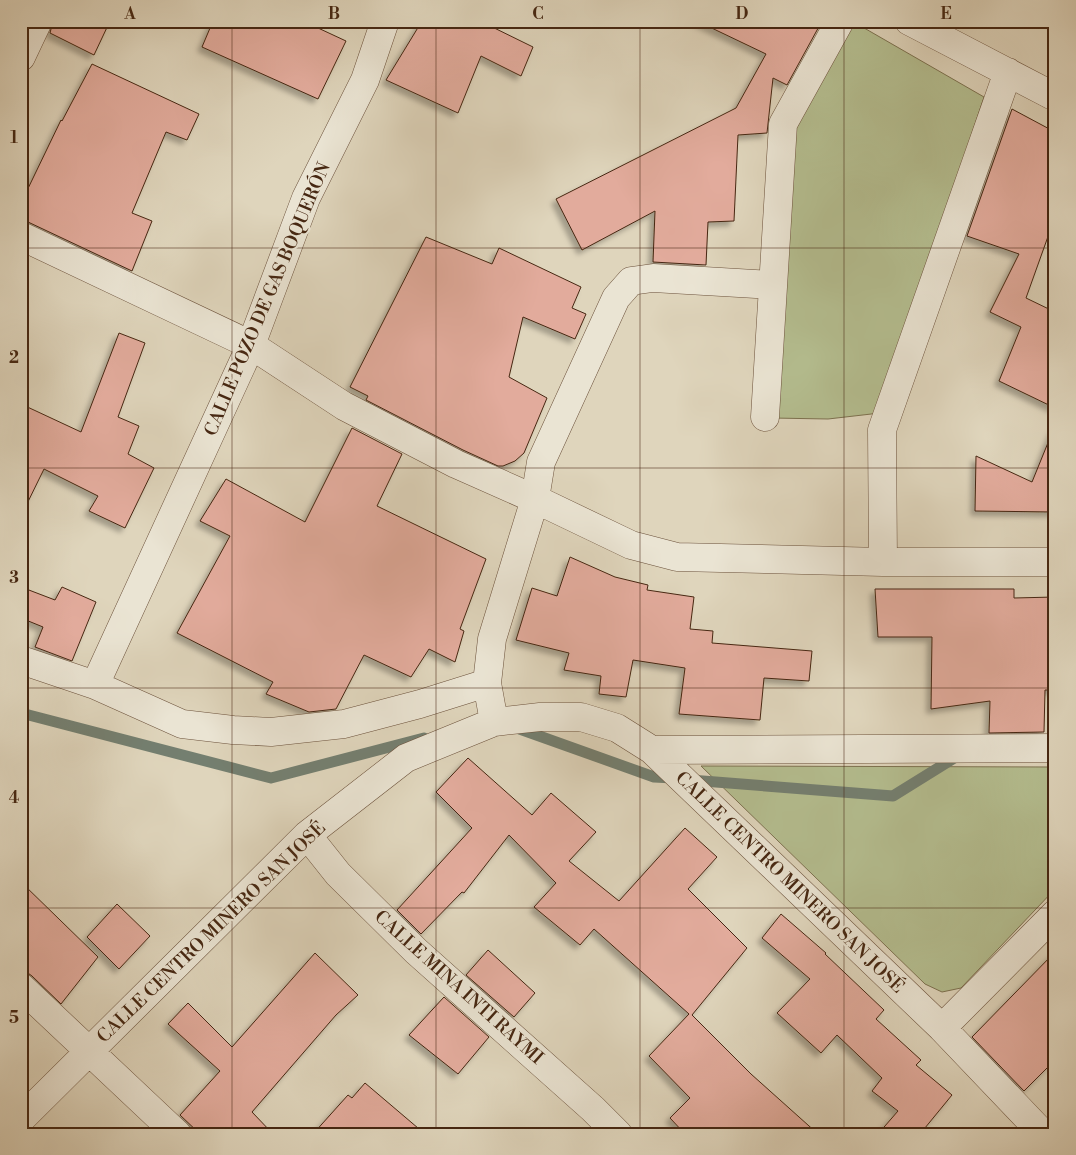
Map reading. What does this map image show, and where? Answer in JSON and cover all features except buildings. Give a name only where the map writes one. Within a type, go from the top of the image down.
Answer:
[{"type":"street","points":[[21,57],[38,21]]},
{"type":"street","name":"CALLE POZO DE GAS BOQUERÓN","points":[[95,685],[251,345],[306,198],[365,80],[385,21]]},
{"type":"street","points":[[765,417],[783,124],[840,21]]},
{"type":"street","points":[[908,21],[1055,97]]},
{"type":"street","points":[[883,562],[882,430],[1008,72]]},
{"type":"street","points":[[21,236],[251,345],[344,406],[456,464],[631,545],[677,557],[883,562],[1055,562]]},
{"type":"street","points":[[494,722],[487,682],[492,639],[535,499],[541,462],[616,298],[631,281],[653,278],[772,285]]},
{"type":"street","points":[[21,660],[95,685],[182,724],[271,732],[344,724],[420,704],[487,682]]},
{"type":"street","name":"CALLE CENTRO MINERO SAN JOSÉ","points":[[21,1119],[307,835],[406,758],[494,722],[540,717],[580,716],[617,728],[652,750],[942,1028],[1043,1134]]},
{"type":"street","points":[[652,750],[1055,748]]},
{"type":"street","name":"CALLE MINA INTI RAYMI","points":[[307,835],[338,874],[416,951],[593,1109],[618,1134]]},
{"type":"street","points":[[942,1028],[1055,914]]},
{"type":"street","points":[[21,987],[177,1134]]},
{"type":"green space","points":[[852,21],[984,97],[880,413],[828,419],[772,418],[791,127]]},
{"type":"green space","points":[[701,766],[1055,767],[1055,889],[961,988],[942,992],[925,984]]},
{"type":"waterway","points":[[21,713],[271,778],[424,738]]},
{"type":"waterway","points":[[514,727],[654,777],[674,778]]},
{"type":"waterway","points":[[690,780],[893,796],[959,755]]}]
